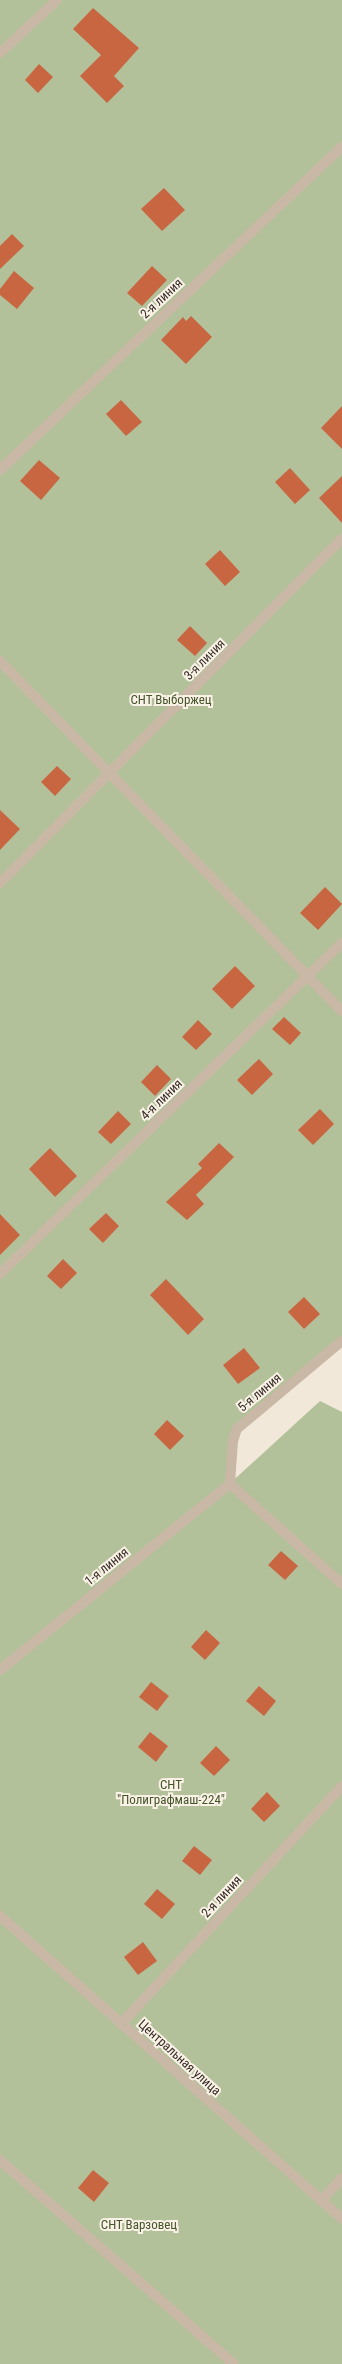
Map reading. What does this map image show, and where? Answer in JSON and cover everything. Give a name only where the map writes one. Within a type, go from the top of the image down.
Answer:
[{"type":"street","points":[[0,53],[57,0]]},
{"type":"street","name":"2-я линия","points":[[0,470],[342,147]]},
{"type":"street","name":"3-я линия","points":[[0,883],[111,774],[342,539]]},
{"type":"street","points":[[0,661],[308,978],[342,1011]]},
{"type":"street","name":"4-я линия","points":[[0,1274],[308,978],[342,943]]},
{"type":"street","name":"5-я линия","points":[[230,1484],[233,1440],[237,1429],[342,1341]]},
{"type":"street","points":[[230,1484],[342,1584]]},
{"type":"street","name":"1-я линия","points":[[0,1670],[230,1484]]},
{"type":"street","name":"2-я линия","points":[[121,2024],[342,1786]]},
{"type":"street","name":"Центральная улица","points":[[0,1916],[342,2219]]},
{"type":"street","points":[[0,2160],[234,2364]]},
{"type":"street","points":[[321,2201],[342,2178]]},
{"type":"green space","name":"СНТ Выборжец","points":[[0,0],[342,0],[342,1347],[237,1429],[226,1487],[320,1401],[342,1412],[342,2364],[0,2364]]},
{"type":"building","points":[[93,8],[139,48],[114,76],[124,86],[107,103],[80,76],[101,55],[73,29]]},
{"type":"building","points":[[39,64],[53,77],[38,93],[25,80]]},
{"type":"building","points":[[164,188],[185,210],[162,231],[141,209]]},
{"type":"building","points":[[12,234],[24,246],[0,269],[0,246]]},
{"type":"building","points":[[152,266],[167,280],[142,306],[127,293]]},
{"type":"building","points":[[14,271],[34,288],[17,309],[0,295],[0,289]]},
{"type":"building","points":[[191,316],[212,337],[186,364],[161,340],[183,317],[186,321]]},
{"type":"building","points":[[121,400],[142,422],[126,436],[106,414]]},
{"type":"building","points":[[342,406],[342,449],[321,428]]},
{"type":"building","points":[[39,460],[60,478],[41,500],[20,481]]},
{"type":"building","points":[[290,468],[310,490],[295,504],[275,482]]},
{"type":"building","points":[[342,476],[342,523],[319,498]]},
{"type":"building","points":[[220,550],[240,572],[225,586],[205,564]]},
{"type":"building","points":[[190,626],[207,643],[195,656],[177,640]]},
{"type":"building","points":[[57,766],[71,779],[55,796],[41,782]]},
{"type":"building","points":[[0,810],[20,829],[0,850]]},
{"type":"building","points":[[325,887],[342,904],[318,930],[300,913]]},
{"type":"building","points":[[235,966],[255,986],[232,1009],[212,989]]},
{"type":"building","points":[[284,1017],[301,1033],[290,1045],[272,1029]]},
{"type":"building","points":[[198,1020],[212,1034],[196,1050],[182,1037]]},
{"type":"building","points":[[259,1059],[273,1074],[252,1095],[237,1080]]},
{"type":"building","points":[[157,1065],[171,1079],[155,1096],[141,1082]]},
{"type":"building","points":[[320,1109],[334,1124],[313,1145],[298,1130]]},
{"type":"building","points":[[118,1111],[131,1124],[111,1144],[98,1132]]},
{"type":"building","points":[[219,1143],[234,1157],[196,1195],[204,1204],[187,1220],[166,1202],[202,1168],[198,1164]]},
{"type":"building","points":[[50,1148],[77,1176],[55,1197],[29,1169]]},
{"type":"building","points":[[106,1213],[119,1226],[103,1243],[89,1229]]},
{"type":"building","points":[[0,1214],[20,1235],[0,1255]]},
{"type":"building","points":[[63,1259],[77,1273],[61,1289],[47,1276]]},
{"type":"building","points":[[166,1279],[204,1319],[188,1335],[150,1295]]},
{"type":"building","points":[[304,1297],[320,1314],[304,1329],[288,1312]]},
{"type":"building","points":[[244,1348],[260,1368],[238,1384],[223,1365]]},
{"type":"building","points":[[167,1420],[184,1436],[170,1450],[154,1434]]},
{"type":"building","points":[[281,1551],[298,1566],[285,1580],[268,1565]]},
{"type":"building","points":[[206,1630],[220,1643],[205,1660],[191,1647]]},
{"type":"building","points":[[151,1682],[169,1696],[157,1711],[139,1697]]},
{"type":"building","points":[[259,1686],[276,1701],[264,1716],[246,1701]]},
{"type":"building","points":[[150,1732],[168,1746],[156,1762],[138,1747]]},
{"type":"building","points":[[216,1746],[230,1760],[214,1776],[200,1763]]},
{"type":"building","points":[[267,1792],[280,1806],[264,1822],[251,1809]]},
{"type":"building","points":[[194,1846],[212,1860],[200,1875],[182,1861]]},
{"type":"building","points":[[157,1889],[175,1904],[162,1919],[144,1904]]},
{"type":"building","points":[[143,1942],[157,1961],[138,1975],[124,1957]]},
{"type":"building","points":[[93,2170],[109,2183],[94,2202],[78,2188]]},
{"type":"park label","name":"СНТ \"Полиграфмаш-224\"","points":[[171,1794]]},
{"type":"park label","name":"СНТ Варзовец","points":[[139,2225]]}]
